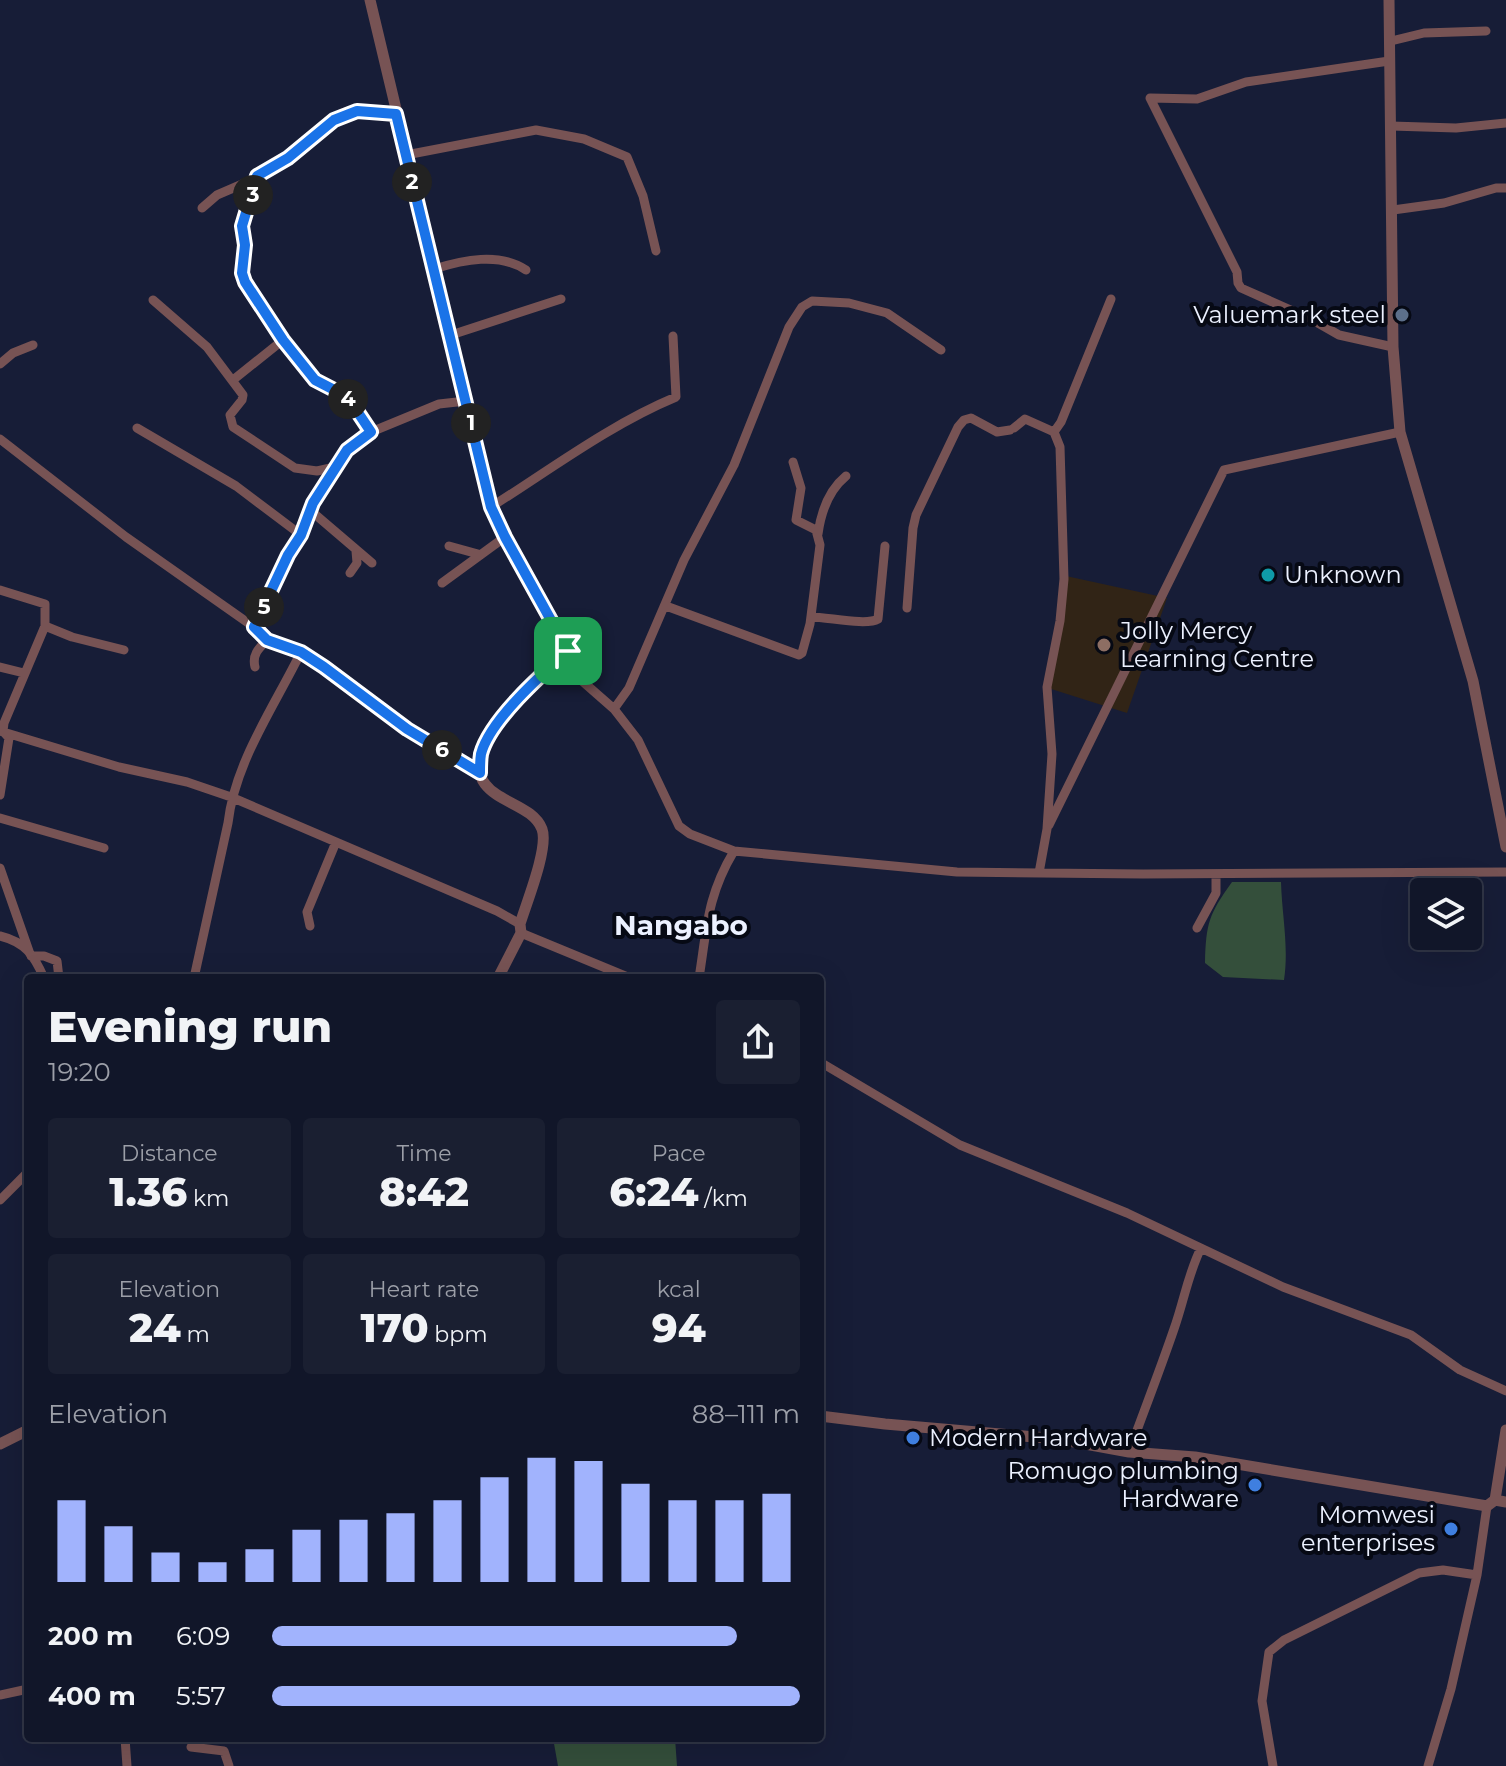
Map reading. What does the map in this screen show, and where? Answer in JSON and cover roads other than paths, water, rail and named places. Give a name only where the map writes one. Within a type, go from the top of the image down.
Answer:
[{"type":"street","points":[[370,0],[491,507],[568,651],[573,673],[614,709],[638,740],[679,826],[690,834],[734,851],[957,872],[1506,872]]},
{"type":"street","points":[[1389,0],[1393,347],[1400,432],[1473,681],[1506,847]]},
{"type":"street","points":[[1391,41],[1424,33],[1486,31]]},
{"type":"street","points":[[1389,61],[1246,82],[1197,99],[1150,98],[1237,272],[1241,288],[1339,335],[1393,347]]},
{"type":"street","points":[[202,208],[217,195],[254,179],[288,158],[334,120],[357,111],[396,114]]},
{"type":"street","points":[[1391,126],[1456,128],[1506,123]]},
{"type":"street","points":[[406,155],[536,130],[584,139],[627,157],[643,196],[656,251]]},
{"type":"street","points":[[254,179],[253,195],[242,226],[245,245],[242,273],[283,340],[315,380],[336,389],[353,405],[371,432]]},
{"type":"street","points":[[1393,210],[1444,203],[1506,188]]},
{"type":"street","points":[[434,269],[484,259],[513,262],[526,270]]},
{"type":"street","points":[[451,335],[561,299]]},
{"type":"street","points":[[1054,432],[1061,422],[1111,299]]},
{"type":"street","points":[[153,300],[207,347],[233,380],[244,398],[230,415],[233,427],[295,468],[317,471],[335,467]]},
{"type":"street","points":[[614,709],[629,688],[684,560],[734,465],[789,327],[802,307],[812,301],[825,300],[868,307],[887,313],[941,350]]},
{"type":"street","points":[[491,507],[651,407],[676,397],[673,336]]},
{"type":"street","points":[[233,380],[283,340]]},
{"type":"street","points":[[0,364],[13,353],[33,345]]},
{"type":"street","points":[[254,627],[288,555],[301,535],[310,510],[347,450],[371,432],[439,404],[466,401]]},
{"type":"street","points":[[907,608],[916,515],[960,423],[971,418],[997,432],[1012,429],[1025,419],[1054,432],[1060,447],[1064,579],[1060,621],[1047,687],[1052,754],[1047,829],[1039,873]]},
{"type":"street","points":[[137,428],[236,486],[301,535]]},
{"type":"street","points":[[1047,829],[1224,470],[1400,432]]},
{"type":"street","points":[[0,439],[126,537],[254,627],[267,640],[301,652],[407,729],[480,773]]},
{"type":"street","points":[[793,462],[801,488],[796,520],[818,534]]},
{"type":"street","points":[[666,606],[799,655],[806,646],[811,617],[820,545],[818,534],[827,502],[846,476]]},
{"type":"street","points":[[310,510],[372,563]]},
{"type":"street","points":[[442,583],[505,537]]},
{"type":"street","points":[[449,546],[478,554]]},
{"type":"street","points":[[811,617],[870,623],[878,619],[885,546]]},
{"type":"street","points":[[350,573],[357,563],[356,551]]},
{"type":"street","points":[[0,590],[45,604],[45,626],[2,731]]},
{"type":"street","points":[[45,626],[72,637],[124,650]]},
{"type":"street","points":[[255,667],[253,659],[257,650],[267,640]]},
{"type":"street","points":[[500,974],[521,929],[544,837],[537,820],[484,783],[480,773],[481,754],[493,732],[530,686],[568,651]]},
{"type":"street","points":[[195,974],[231,797],[248,752],[301,652]]},
{"type":"street","points":[[0,667],[24,673]]},
{"type":"street","points":[[2,731],[231,797],[497,911],[521,929],[620,974]]},
{"type":"street","points":[[0,795],[9,738],[2,731]]},
{"type":"street","points":[[0,818],[104,848]]},
{"type":"street","points":[[310,926],[307,912],[336,842]]},
{"type":"street","points":[[700,974],[712,894],[734,851]]},
{"type":"street","points":[[0,868],[31,955],[42,974]]},
{"type":"street","points":[[1197,928],[1216,893],[1216,874]]},
{"type":"street","points":[[0,936],[19,941],[31,955],[57,961],[59,974]]},
{"type":"street","points":[[824,1064],[960,1145],[1127,1213],[1283,1287],[1411,1335],[1460,1370],[1506,1391]]},
{"type":"street","points":[[0,1200],[24,1176]]},
{"type":"street","points":[[1129,1452],[1175,1327],[1189,1282],[1189,1272],[1201,1248]]},
{"type":"street","points":[[824,1416],[1058,1439],[1129,1452],[1195,1457],[1496,1503]]},
{"type":"street","points":[[1428,1766],[1451,1689],[1496,1503],[1506,1430]]},
{"type":"street","points":[[0,1444],[24,1432]]},
{"type":"street","points":[[1273,1766],[1262,1701],[1269,1652],[1284,1640],[1419,1573],[1443,1570],[1477,1575]]},
{"type":"street","points":[[0,1695],[24,1690]]},
{"type":"street","points":[[125,1742],[127,1766]]},
{"type":"street","points":[[191,1747],[224,1751],[229,1766]]},
{"type":"place","name":"Valuemark steel","points":[[1402,315]]},
{"type":"place","name":"Unknown","points":[[1268,575]]},
{"type":"place","name":"Jolly Mercy Learning Centre","points":[[1104,645]]},
{"type":"place","name":"Modern Hardware","points":[[913,1438]]},
{"type":"place","name":"Romugo plumbing Hardware","points":[[1255,1485]]},
{"type":"place","name":"Momwesi enterprises","points":[[1451,1529]]},
{"type":"district","name":"Nangabo","points":[[681,925]]}]
